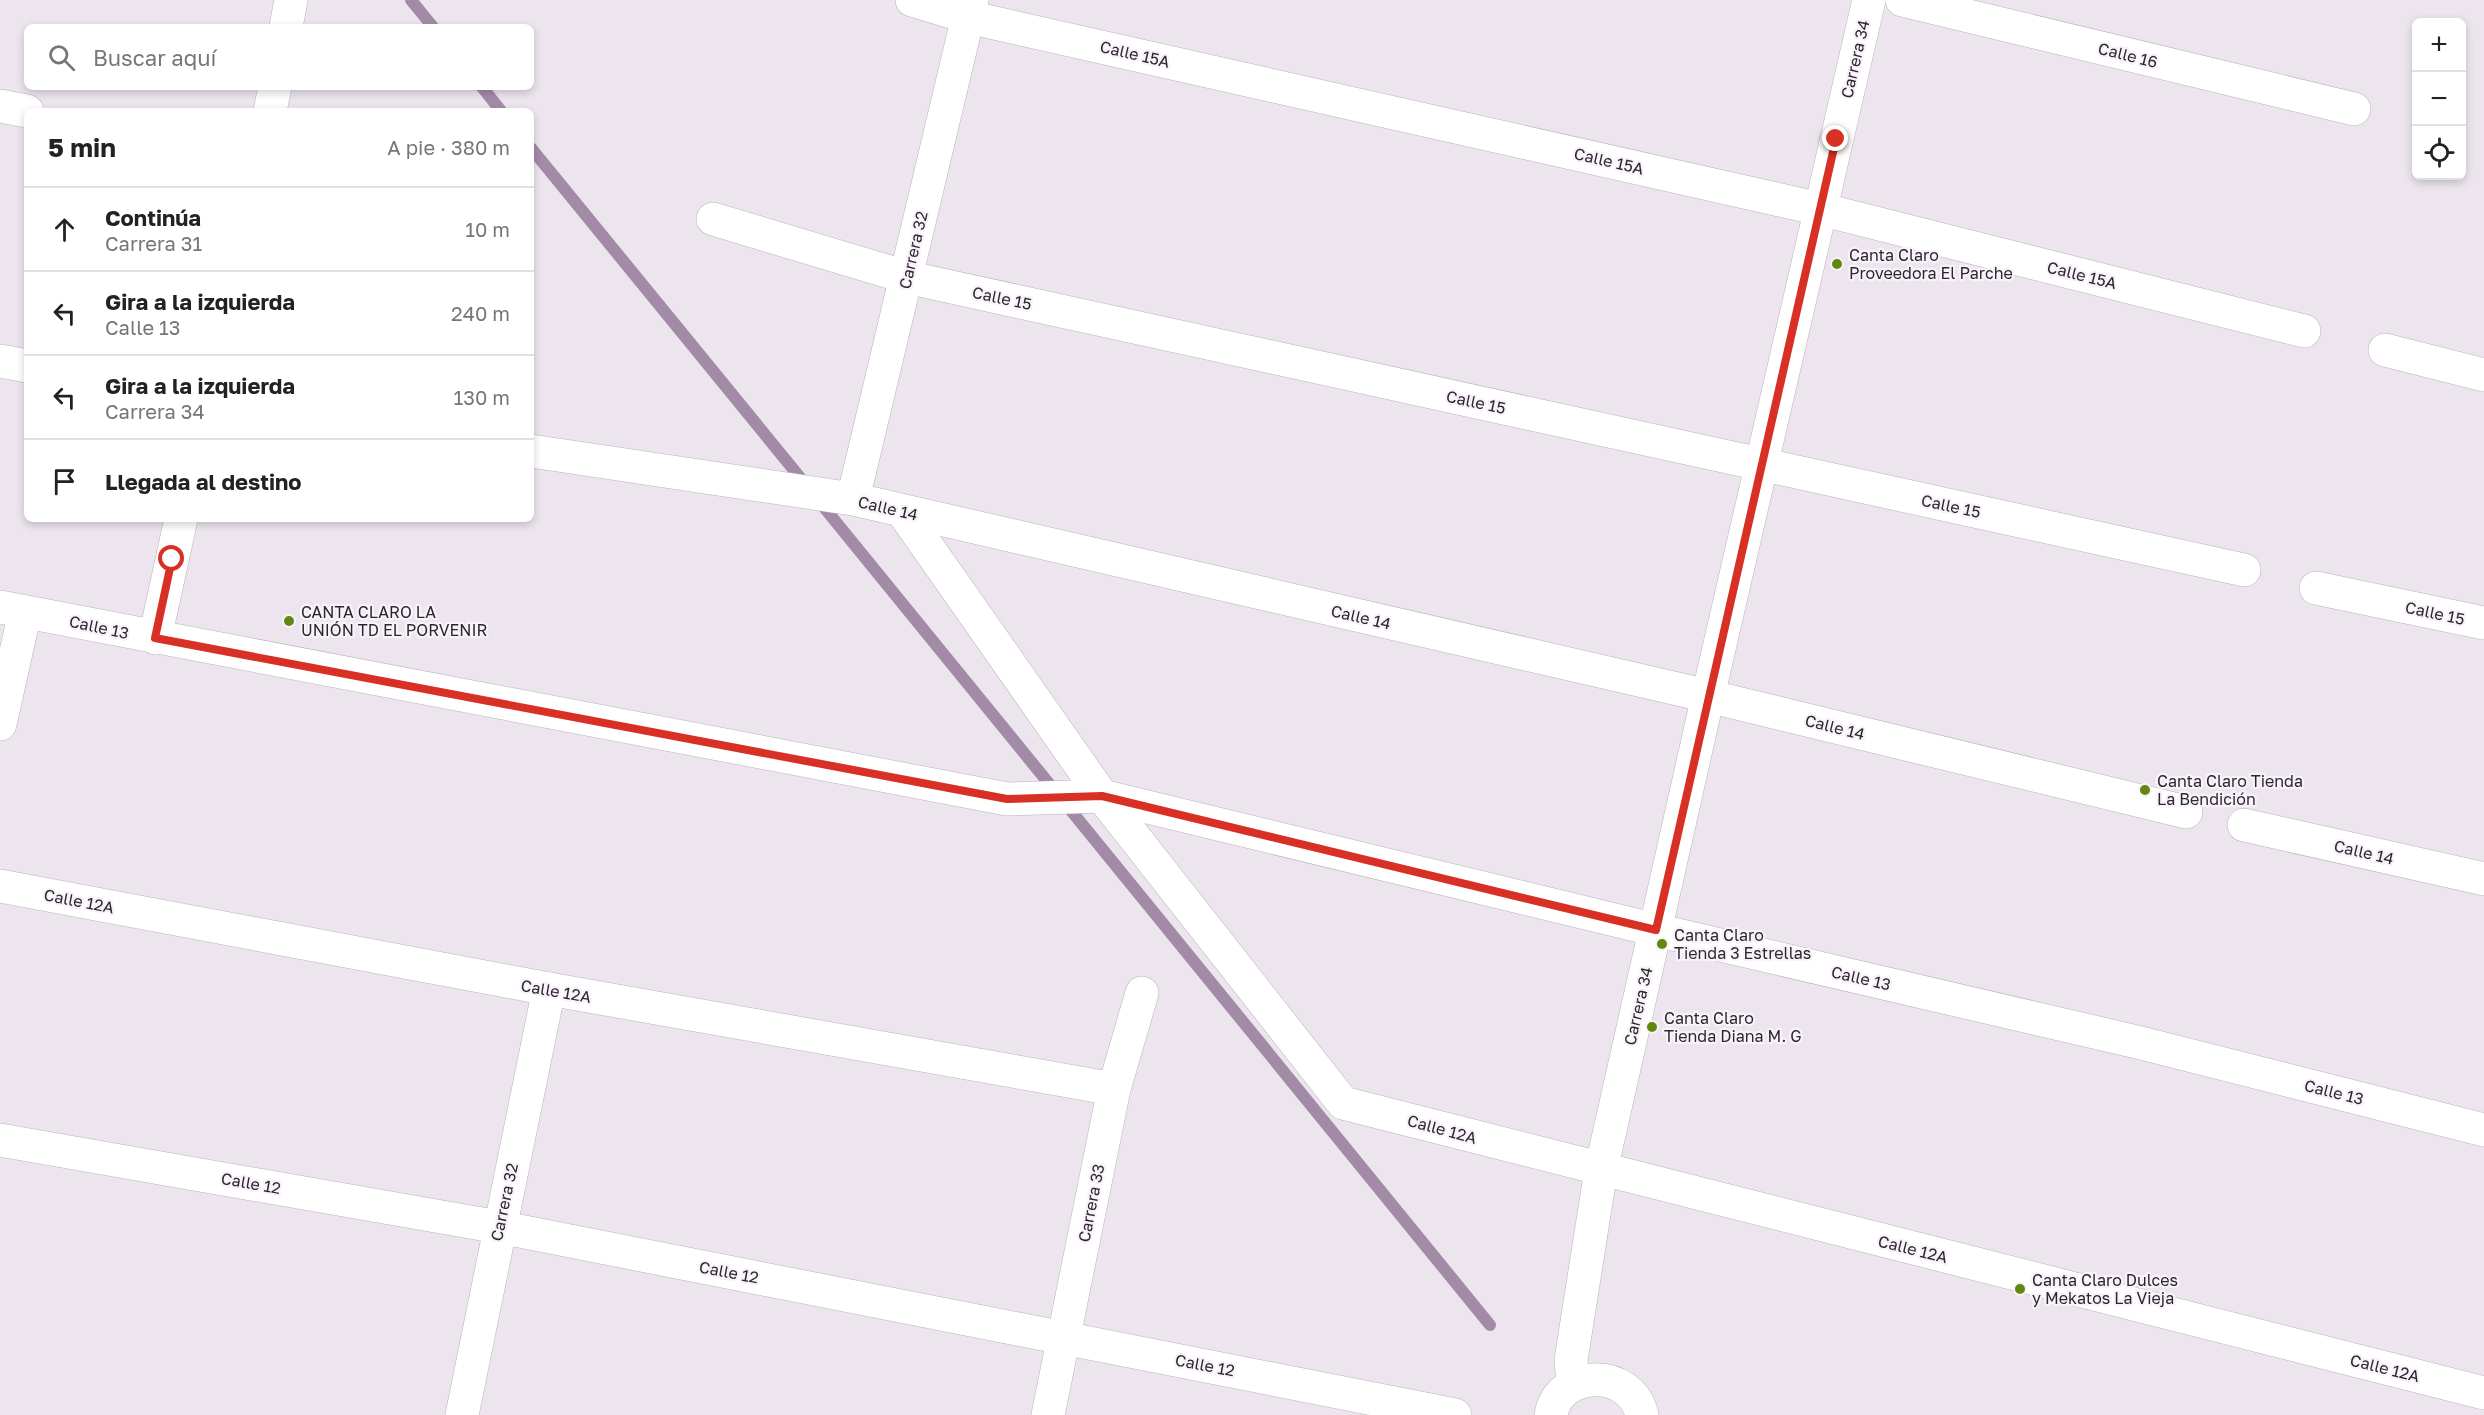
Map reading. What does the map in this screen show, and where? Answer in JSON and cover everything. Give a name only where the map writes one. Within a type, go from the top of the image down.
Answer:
[{"type":"street","points":[[287,24],[291,0]]},
{"type":"street","name":"Calle 15A","points":[[912,0],[970,8],[1820,209],[2304,331]]},
{"type":"street","name":"Carrera 34","points":[[1573,1384],[1571,1360],[1602,1170],[1707,696],[1869,0]]},
{"type":"street","name":"Calle 16","points":[[1902,0],[2354,109]]},
{"type":"street","name":"Carrera 32","points":[[842,498],[906,277],[970,8]]},
{"type":"street","points":[[271,108],[274,90]]},
{"type":"street","points":[[0,106],[24,110]]},
{"type":"street","name":"Calle 15","points":[[713,219],[906,277],[2244,570]]},
{"type":"street","points":[[2385,350],[2484,375]]},
{"type":"street","points":[[0,361],[24,365]]},
{"type":"street","name":"Calle 14","points":[[534,451],[842,498],[1707,696],[2186,812]]},
{"type":"street","points":[[903,512],[1092,796]]},
{"type":"street","points":[[155,638],[180,522]]},
{"type":"street","name":"Calle 15","points":[[2316,588],[2484,623]]},
{"type":"street","points":[[0,724],[12,609]]},
{"type":"street","name":"Calle 13","points":[[12,609],[1007,799],[1092,796],[2140,1043],[2484,1130]]},
{"type":"street","name":"Calle 12A","points":[[1092,796],[1343,1103],[2484,1393]]},
{"type":"street","name":"Calle 14","points":[[2244,825],[2484,879]]},
{"type":"street","name":"Calle 12A","points":[[0,886],[549,989],[1114,1089]]},
{"type":"street","name":"Carrera 32","points":[[462,1415],[549,989]]},
{"type":"street","name":"Carrera 33","points":[[1048,1415],[1114,1089],[1142,993]]},
{"type":"street","name":"Calle 12","points":[[0,1140],[499,1227],[1455,1415]]},
{"type":"street","points":[[1551,1415],[1552,1405],[1573,1384],[1598,1378],[1622,1385],[1639,1404],[1642,1415]]},
{"type":"waterway","points":[[411,0],[431,24]]},
{"type":"waterway","points":[[484,90],[499,108]]},
{"type":"waterway","points":[[534,152],[807,486]]},
{"type":"waterway","points":[[818,500],[1490,1325]]},
{"type":"place","name":"Canta Claro Proveedora El Parche","points":[[1837,264]]},
{"type":"place","name":"CANTA CLARO LA UNIÓN TD EL PORVENIR","points":[[289,621]]},
{"type":"place","name":"Canta Claro Tienda La Bendición","points":[[2145,790]]},
{"type":"place","name":"Canta Claro Tienda 3 Estrellas","points":[[1662,944]]},
{"type":"place","name":"Canta Claro Tienda Diana M. G","points":[[1652,1027]]},
{"type":"place","name":"Canta Claro Dulces y Mekatos La Vieja","points":[[2020,1289]]},
{"type":"route","points":[[172,559],[155,638],[1007,799],[1102,796],[1656,930],[1707,696],[1836,139]]}]
